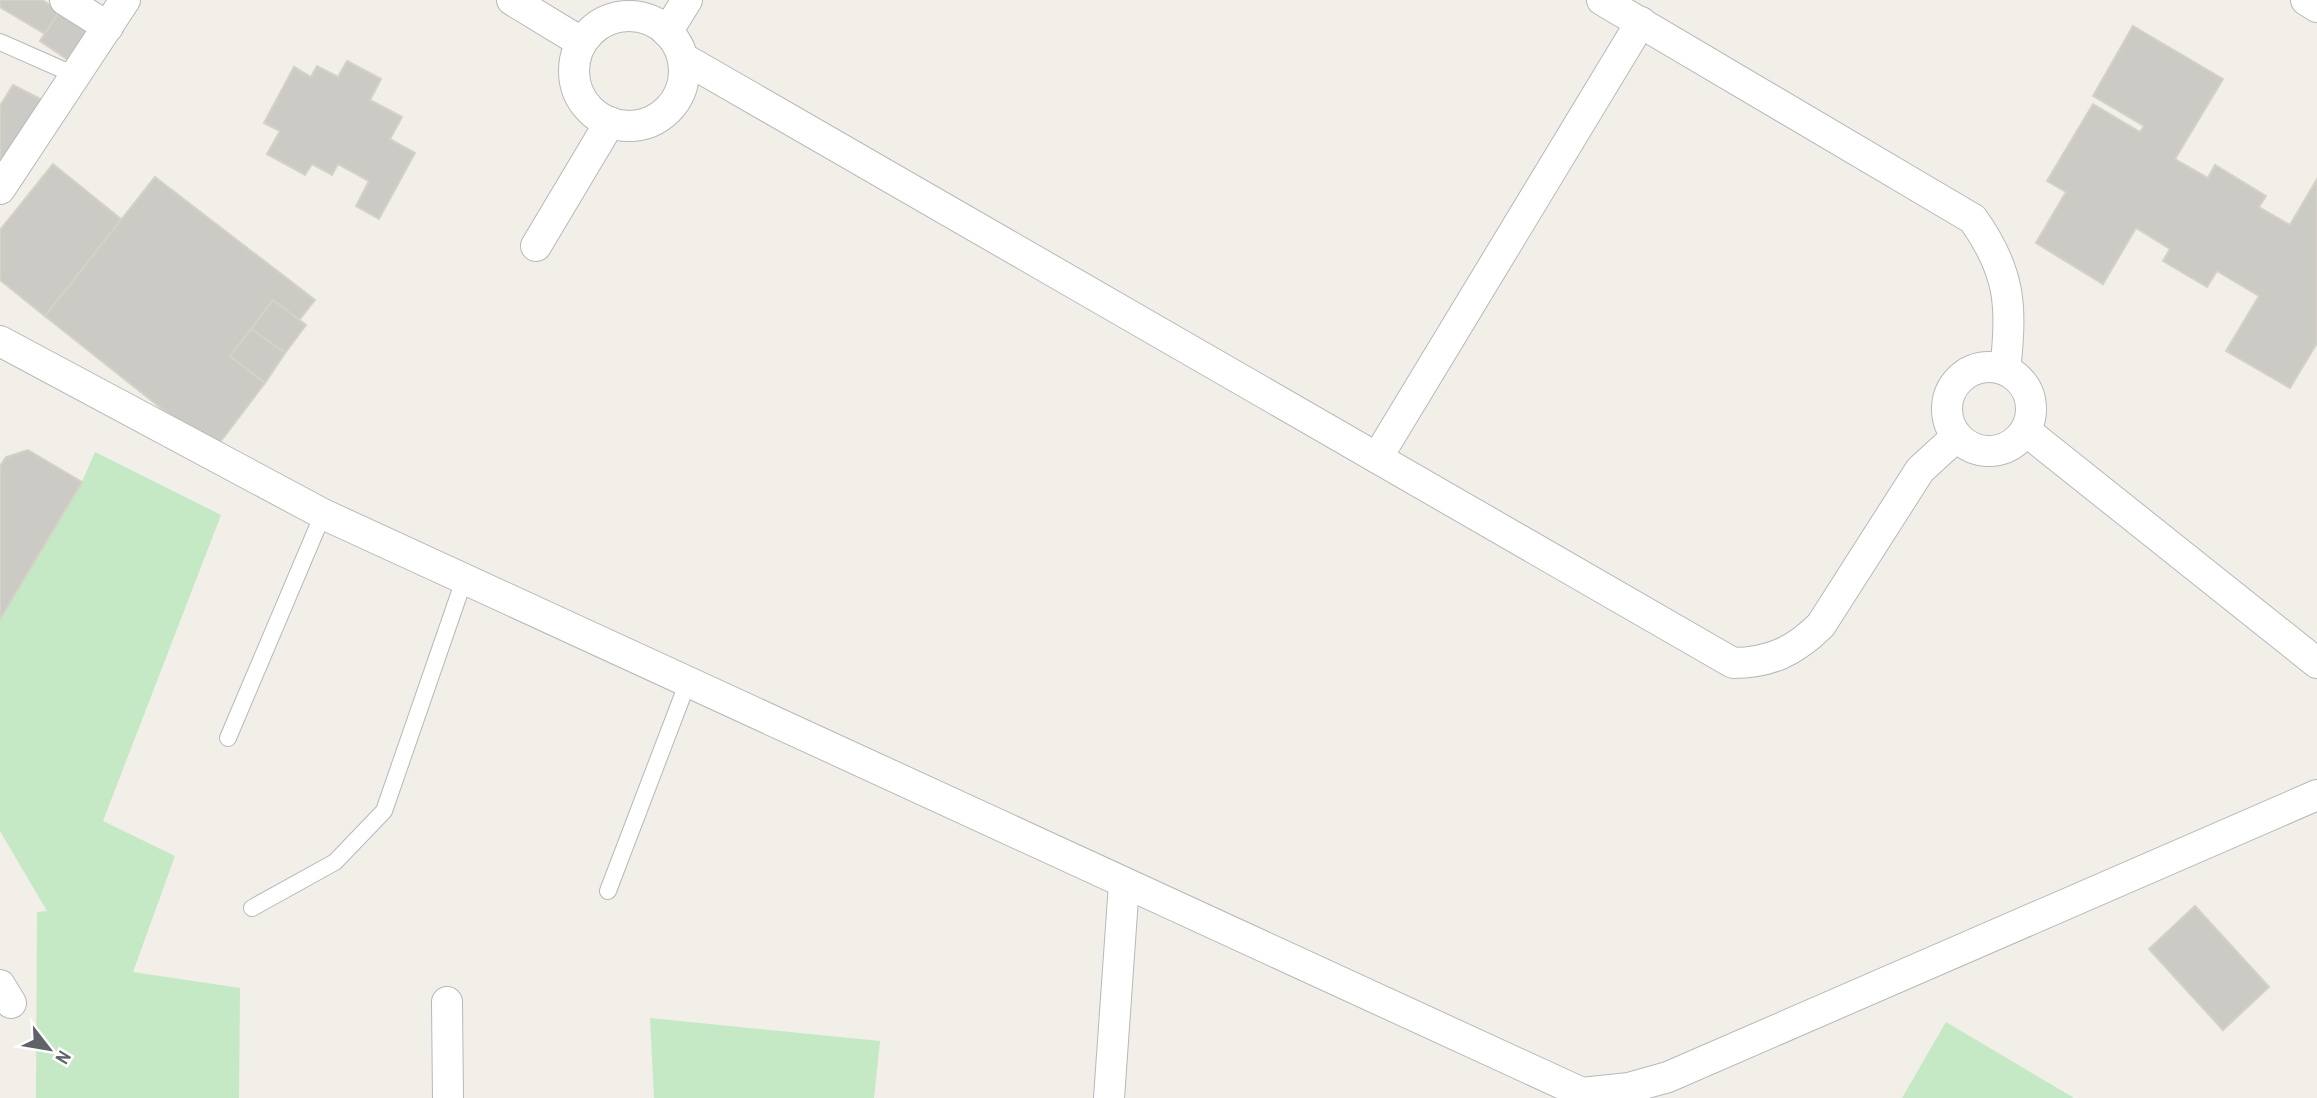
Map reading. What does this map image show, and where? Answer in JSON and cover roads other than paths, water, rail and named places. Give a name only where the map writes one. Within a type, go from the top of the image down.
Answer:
[{"type":"street","points":[[65,0],[108,27]]},
{"type":"street","points":[[0,189],[78,76],[125,0]]},
{"type":"street","points":[[512,0],[581,42]]},
{"type":"street","points":[[667,32],[687,0]]},
{"type":"street","points":[[1602,0],[1973,219],[1995,252],[2011,306],[2005,369]]},
{"type":"street","points":[[2306,0],[2317,7]]},
{"type":"street","points":[[628,15],[646,18],[667,32],[676,41],[683,58],[684,77],[678,95],[668,109],[654,120],[637,125],[610,122],[588,108],[579,94],[574,77],[575,59],[581,42],[593,28],[610,19],[628,15]]},
{"type":"street","points":[[1377,458],[1640,22]]},
{"type":"street","points":[[683,58],[1733,663],[1749,663],[1785,654],[1804,642],[1821,625],[1920,470],[1956,437]]},
{"type":"street","points":[[536,246],[610,122]]},
{"type":"street","points":[[0,341],[323,514],[687,684],[1582,1093],[1629,1088],[1668,1077],[2317,795]]},
{"type":"street","points":[[1991,366],[2005,369],[2017,377],[2031,401],[2026,431],[2007,448],[1993,452],[1967,446],[1956,437],[1947,411],[1948,398],[1954,386],[1964,375],[1977,369],[1991,366]]},
{"type":"street","points":[[2026,431],[2317,663]]},
{"type":"street","points":[[1109,1098],[1124,884]]},
{"type":"street","points":[[447,1002],[448,1098]]},
{"type":"lane","points":[[0,42],[78,76]]},
{"type":"lane","points":[[228,738],[323,514]]},
{"type":"lane","points":[[252,908],[335,862],[384,811],[464,580]]},
{"type":"lane","points":[[608,891],[687,684]]}]
